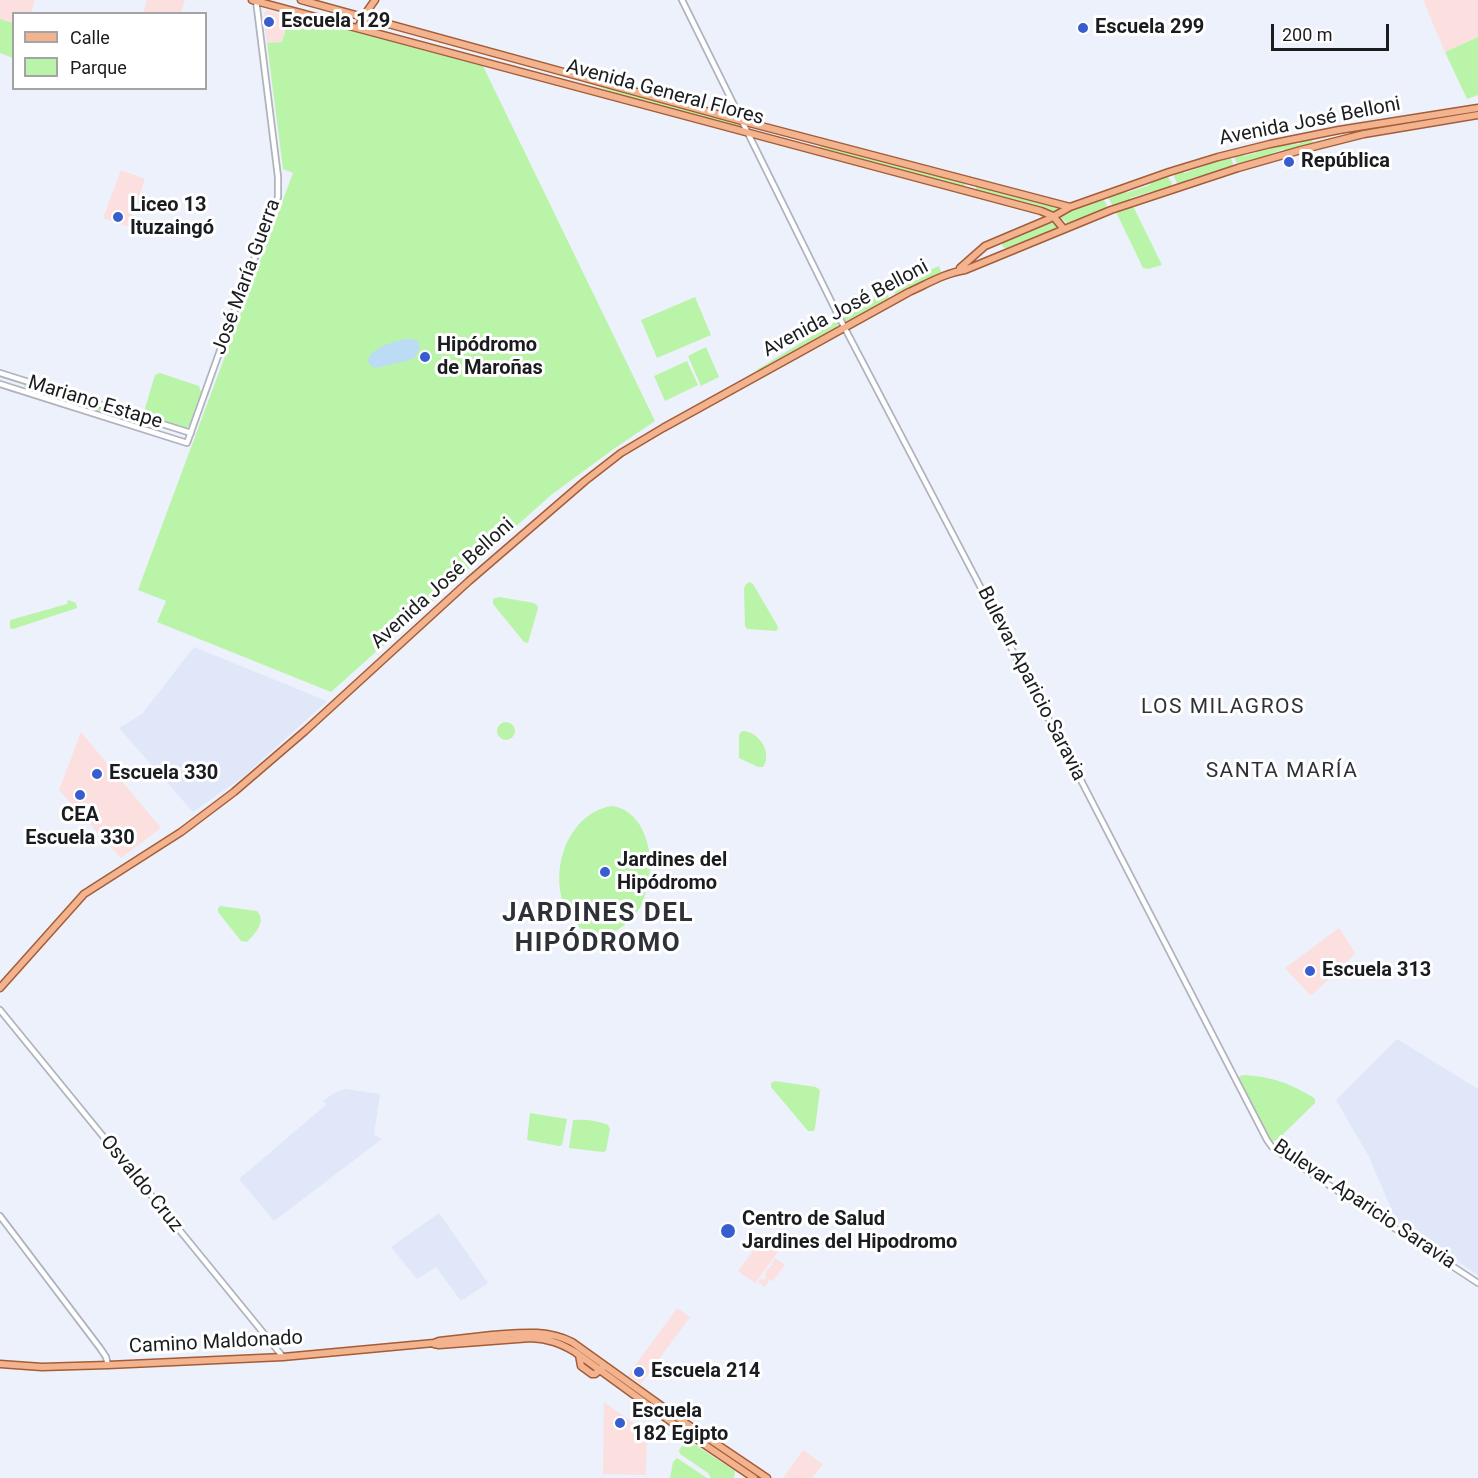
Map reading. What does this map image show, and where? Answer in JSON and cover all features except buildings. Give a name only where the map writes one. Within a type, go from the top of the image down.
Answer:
[{"type":"main road","name":"Avenida General Flores","points":[[256,0],[331,21],[361,23],[1070,207]]},
{"type":"main road","name":"Avenida General Flores","points":[[301,0],[361,23],[608,96],[747,131],[1053,216]]},
{"type":"main road","points":[[361,23],[375,0]]},
{"type":"main road","name":"Avenida José Belloni","points":[[957,271],[985,246],[1070,207],[1169,172],[1240,151],[1339,130],[1478,108]]},
{"type":"main road","name":"Avenida José Belloni","points":[[0,988],[84,894],[181,832],[234,792],[306,731],[469,580],[585,481],[621,453],[663,428],[909,292],[1063,228],[1238,168],[1301,150],[1364,134],[1478,115]]},
{"type":"main road","points":[[1053,216],[1063,228]]},
{"type":"main road","name":"Camino Maldonado","points":[[0,1364],[42,1367],[283,1357],[506,1334],[548,1333],[572,1342],[682,1429],[754,1478]]},
{"type":"main road","name":"Camino Maldonado","points":[[434,1343],[440,1345],[531,1338],[546,1339],[579,1355],[579,1364],[587,1371],[594,1374],[602,1368]]},
{"type":"main road","name":"Camino Maldonado","points":[[602,1368],[767,1478]]},
{"type":"street","name":"José María Guerra","points":[[187,442],[278,197],[278,177],[256,0]]},
{"type":"street","name":"Bulevar Aparicio Saravia","points":[[682,0],[845,327],[1267,1140],[1277,1151],[1478,1282]]},
{"type":"street","name":"Mariano Estape","points":[[0,373],[191,433]]},
{"type":"street","name":"Mariano Estape","points":[[0,384],[187,442]]},
{"type":"street","name":"Osvaldo Cruz","points":[[0,1010],[283,1357]]},
{"type":"street","points":[[0,1216],[100,1348],[108,1365]]},
{"type":"shaded area","points":[[0,0],[35,0],[31,12],[12,12],[12,23],[0,19]]},
{"type":"shaded area","points":[[147,0],[185,0],[181,12],[143,12]]},
{"type":"shaded area","points":[[1423,0],[1478,0],[1478,37],[1445,52]]},
{"type":"shaded area","points":[[266,10],[289,16],[282,42],[267,43],[263,17]]},
{"type":"shaded area","points":[[121,170],[145,179],[129,227],[103,218]]},
{"type":"shaded area","points":[[194,647],[327,701],[243,777],[193,812],[119,728],[142,714]]},
{"type":"shaded area","points":[[81,732],[161,828],[121,858],[59,790]]},
{"type":"shaded area","points":[[1339,928],[1355,954],[1310,995],[1285,968]]},
{"type":"shaded area","points":[[1397,1039],[1478,1089],[1478,1275],[1396,1220],[1369,1157],[1336,1100]]},
{"type":"shaded area","points":[[345,1089],[380,1094],[374,1135],[382,1139],[274,1221],[239,1179],[327,1104],[323,1101]]},
{"type":"shaded area","points":[[439,1213],[488,1283],[461,1301],[436,1267],[417,1279],[391,1247]]},
{"type":"shaded area","points":[[762,1239],[778,1252],[755,1283],[738,1271]]},
{"type":"shaded area","points":[[775,1258],[785,1265],[773,1281],[770,1279],[765,1287],[758,1282],[761,1278],[764,1280],[767,1273],[765,1272],[773,1264]]},
{"type":"shaded area","points":[[677,1308],[690,1317],[641,1384],[628,1375]]},
{"type":"shaded area","points":[[604,1402],[647,1433],[646,1475],[603,1474]]},
{"type":"shaded area","points":[[803,1450],[823,1464],[812,1478],[783,1478]]},
{"type":"green space","name":"Hipódromo de Maroñas","points":[[290,14],[483,66],[655,421],[551,495],[331,692],[157,622],[166,601],[138,590],[293,173],[283,169],[267,43],[282,42]]},
{"type":"green space","points":[[0,19],[12,23],[12,58],[0,53]]},
{"type":"green space","points":[[1478,37],[1478,95],[1467,99],[1445,52]]},
{"type":"green space","points":[[545,70],[740,123],[741,125],[622,95]]},
{"type":"green space","points":[[1310,138],[1313,145],[1283,153],[1284,149],[1272,153],[1269,157],[1241,165],[1234,157],[1244,152],[1243,156],[1256,153],[1258,148],[1288,142],[1287,145],[1299,144],[1302,140]]},
{"type":"green space","points":[[820,145],[964,183],[966,185],[820,148]]},
{"type":"green space","points":[[1231,158],[1232,168],[1202,178],[1203,175],[1189,179],[1187,183],[1180,186],[1174,177],[1174,174],[1185,169],[1183,173],[1204,166],[1205,163]]},
{"type":"green space","points":[[1167,176],[1172,183],[1171,188],[1130,198],[1129,202],[1113,207],[1108,197],[1127,189],[1126,193],[1150,185],[1153,180]]},
{"type":"green space","points":[[976,186],[1060,209],[1054,213],[1046,208],[976,190]]},
{"type":"green space","points":[[1102,198],[1106,203],[1105,210],[1067,223],[1059,217],[1084,203]]},
{"type":"green space","points":[[1132,204],[1162,265],[1143,268],[1117,214],[1117,211]]},
{"type":"green space","points":[[1053,220],[1057,228],[1008,248],[1002,245],[1004,240]]},
{"type":"green space","points":[[939,266],[940,274],[895,294],[892,292],[892,287]]},
{"type":"green space","points":[[884,291],[887,292],[889,298],[845,322],[843,317],[845,315]]},
{"type":"green space","points":[[695,297],[711,335],[657,358],[641,320]]},
{"type":"green space","points":[[838,320],[840,323],[836,327],[755,371]]},
{"type":"green space","points":[[706,347],[719,377],[701,386],[688,356]]},
{"type":"green space","points":[[687,361],[698,385],[665,401],[654,376]]},
{"type":"green space","points":[[160,373],[199,386],[201,392],[189,426],[186,428],[143,415],[155,375]]},
{"type":"green space","points":[[27,384],[78,400],[78,403],[76,405],[25,388]]},
{"type":"green space","points":[[86,402],[136,418],[137,421],[135,423],[83,407]]},
{"type":"green space","points":[[750,582],[777,625],[776,631],[747,629],[745,626],[744,588]]},
{"type":"green space","points":[[499,597],[537,605],[528,643],[524,642],[493,604],[493,599]]},
{"type":"green space","points":[[68,600],[76,603],[77,608],[13,629],[10,628],[10,620],[67,604]]},
{"type":"green space","points":[[502,722],[510,722],[515,727],[513,738],[502,740],[497,735],[497,727]]},
{"type":"green space","points":[[742,731],[754,735],[763,744],[766,761],[763,767],[739,758],[739,735]]},
{"type":"green space","name":"Jardines del Hipódromo","points":[[611,806],[625,811],[640,825],[646,837],[650,855],[650,874],[643,901],[631,919],[613,932],[593,934],[583,930],[574,922],[565,907],[560,890],[560,872],[563,854],[570,837],[580,823],[594,812]]},
{"type":"green space","points":[[220,906],[257,911],[260,915],[260,923],[247,942],[241,941],[218,912]]},
{"type":"green space","points":[[1240,1076],[1272,1079],[1297,1088],[1314,1098],[1315,1103],[1277,1140],[1272,1141],[1238,1080]]},
{"type":"green space","points":[[775,1081],[816,1087],[820,1090],[814,1131],[808,1131],[771,1087],[771,1083]]},
{"type":"green space","points":[[530,1113],[567,1119],[562,1145],[527,1140]]},
{"type":"green space","points":[[573,1120],[590,1120],[608,1125],[610,1129],[606,1151],[569,1148]]},
{"type":"green space","points":[[686,1439],[735,1471],[734,1478],[711,1478],[708,1473],[680,1454],[679,1450]]},
{"type":"green space","points":[[677,1458],[707,1478],[670,1478],[673,1462]]},
{"type":"water","points":[[406,339],[418,341],[420,347],[415,357],[376,368],[370,365],[368,360],[374,352]]},
{"type":"place","name":"Escuela 129","points":[[269,22]]},
{"type":"place","name":"Escuela 299","points":[[1083,28]]},
{"type":"place","name":"República","points":[[1289,162]]},
{"type":"place","name":"Liceo 13 Ituzaingó","points":[[118,217]]},
{"type":"place","name":"Hipódromo de Maroñas","points":[[425,357]]},
{"type":"place","name":"Escuela 330","points":[[97,774]]},
{"type":"place","name":"CEA Escuela 330","points":[[80,795]]},
{"type":"place","name":"Jardines del Hipódromo","points":[[605,872]]},
{"type":"place","name":"Escuela 313","points":[[1310,971]]},
{"type":"place","name":"Centro de Salud Jardines del Hipodromo","points":[[728,1231]]},
{"type":"place","name":"Escuela 214","points":[[639,1372]]},
{"type":"place","name":"Escuela 182 Egipto","points":[[620,1423]]},
{"type":"district","name":"LOS MILAGROS","points":[[1223,708]]},
{"type":"district","name":"SANTA MARÍA","points":[[1282,772]]},
{"type":"district","name":"JARDINES DEL HIPÓDROMO","points":[[598,929]]}]
